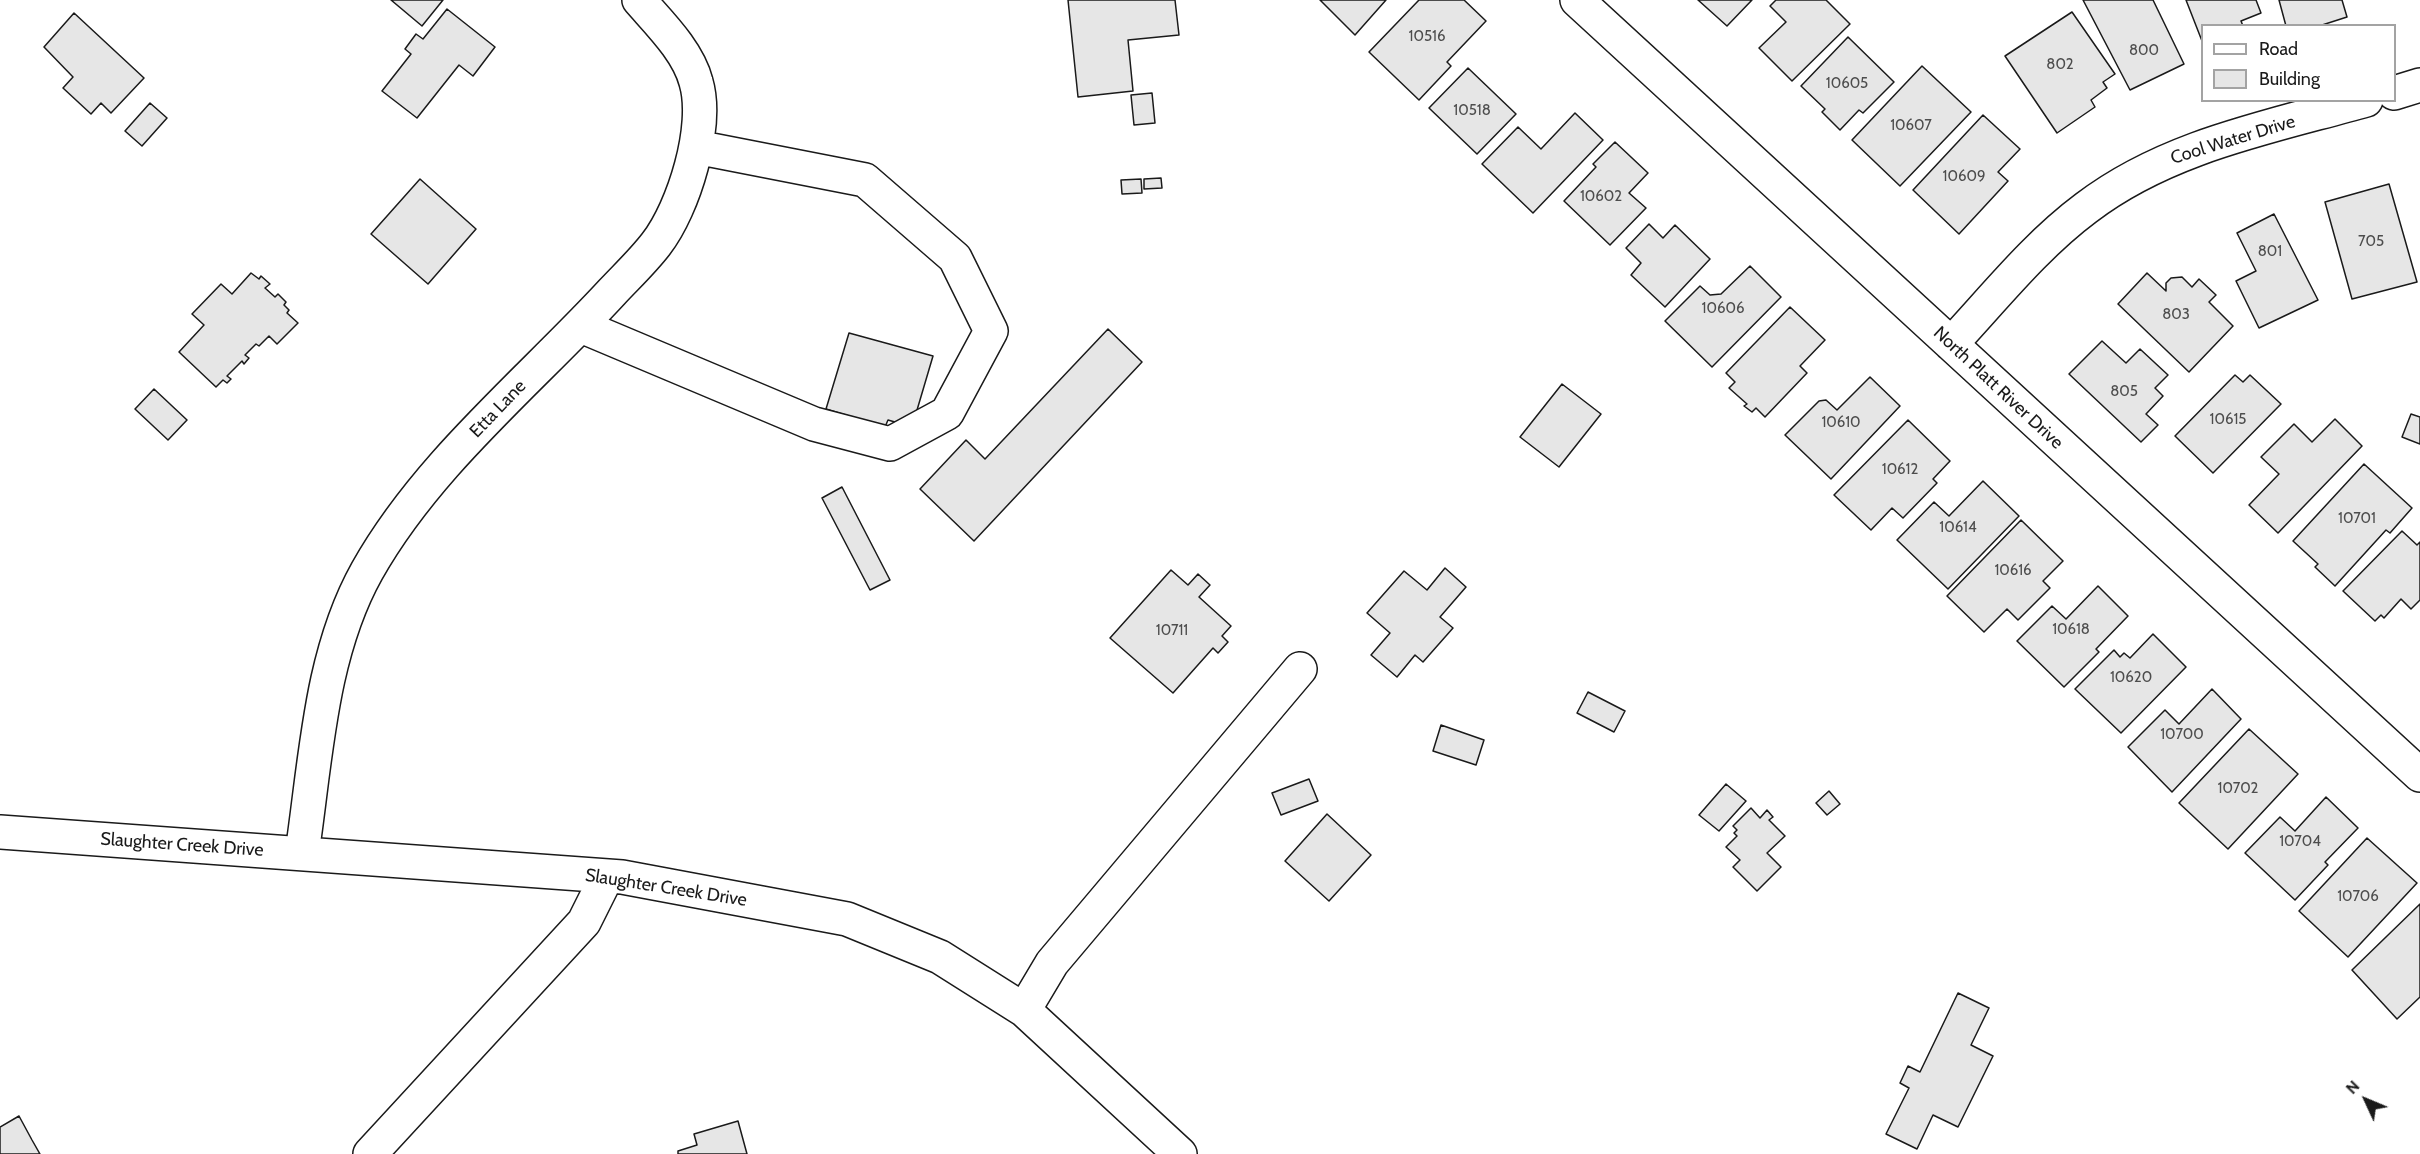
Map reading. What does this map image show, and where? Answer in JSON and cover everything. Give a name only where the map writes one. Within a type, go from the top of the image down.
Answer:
[{"type":"street","name":"Etta Lane","points":[[302,853],[325,700],[339,632],[367,571],[398,525],[447,463],[581,326],[658,242],[688,182],[696,147],[700,107],[696,80],[664,30],[639,0]]},
{"type":"street","name":"North Platt River Drive","points":[[1577,0],[2420,775]]},
{"type":"street","points":[[2396,92],[2420,86]]},
{"type":"street","name":"Cool Water Drive","points":[[1951,344],[2037,251],[2085,208],[2127,181],[2171,158],[2359,102]]},
{"type":"street","points":[[581,326],[814,423],[890,444],[947,413],[991,331],[955,258],[865,180],[696,147]]},
{"type":"street","points":[[1024,1010],[1052,963],[1300,669]]},
{"type":"street","name":"Slaughter Creek Drive","points":[[0,832],[607,876],[847,919],[940,957],[1024,1010],[1180,1154]]},
{"type":"street","points":[[370,1154],[584,922],[607,876]]},
{"type":"building","points":[[391,0],[443,0],[422,26]]},
{"type":"building","points":[[1068,0],[1175,0],[1179,35],[1128,40],[1133,91],[1078,97]]},
{"type":"building","points":[[1320,0],[1386,0],[1355,35]]},
{"type":"building","points":[[1419,0],[1464,0],[1486,21],[1447,62],[1451,66],[1419,100],[1369,52]]},
{"type":"building","points":[[1698,0],[1752,0],[1727,26]]},
{"type":"building","points":[[1776,0],[1826,0],[1850,24],[1792,81],[1759,48],[1786,22],[1770,6]]},
{"type":"building","points":[[2083,0],[2153,0],[2184,64],[2130,90]]},
{"type":"building","points":[[2186,0],[2256,0],[2261,13],[2241,21],[2242,24],[2201,24],[2201,38]]},
{"type":"building","points":[[2279,0],[2342,0],[2347,17],[2325,24],[2285,24]]},
{"type":"building","points":[[447,9],[495,47],[473,76],[459,65],[417,118],[382,91],[411,54],[405,49],[416,34],[423,39]]},
{"type":"building","points":[[2072,12],[2115,74],[2103,82],[2107,88],[2091,100],[2095,107],[2057,133],[2005,56]]},
{"type":"building","points":[[74,13],[144,78],[111,113],[101,103],[91,114],[63,88],[73,77],[44,47]]},
{"type":"building","points":[[1848,37],[1894,82],[1863,113],[1859,110],[1840,130],[1822,112],[1825,109],[1801,86]]},
{"type":"building","points":[[1922,66],[1971,112],[1900,186],[1852,140]]},
{"type":"building","points":[[1468,68],[1516,114],[1477,154],[1429,108]]},
{"type":"building","points":[[1152,93],[1155,123],[1134,125],[1131,95]]},
{"type":"building","points":[[150,103],[167,118],[142,146],[125,131]]},
{"type":"building","points":[[1575,113],[1603,140],[1533,213],[1482,164],[1518,127],[1541,149]]},
{"type":"building","points":[[1983,115],[2020,149],[1998,172],[2008,181],[1959,234],[1913,190]]},
{"type":"building","points":[[1615,142],[1648,173],[1629,193],[1646,208],[1610,245],[1564,201],[1596,167],[1593,164]]},
{"type":"building","points":[[1161,178],[1162,188],[1144,189],[1144,179]]},
{"type":"building","points":[[420,179],[476,229],[428,284],[371,234]]},
{"type":"building","points":[[1141,179],[1142,193],[1122,194],[1121,180]]},
{"type":"building","points":[[2389,184],[2417,282],[2352,299],[2325,202]]},
{"type":"building","points":[[2274,214],[2318,300],[2259,328],[2236,281],[2256,271],[2237,233]]},
{"type":"building","points":[[1649,224],[1663,238],[1675,225],[1710,259],[1665,307],[1631,275],[1641,263],[1626,248]]},
{"type":"building","points":[[1750,266],[1781,297],[1712,367],[1665,321],[1700,286],[1710,295],[1721,294]]},
{"type":"building","points":[[251,273],[259,279],[261,276],[270,284],[265,288],[275,297],[278,294],[286,302],[284,305],[289,310],[287,313],[298,323],[277,344],[269,336],[259,346],[256,344],[245,355],[249,358],[244,364],[242,361],[227,376],[231,379],[227,383],[223,380],[216,387],[179,352],[204,325],[192,314],[221,284],[232,294]]},
{"type":"building","points":[[2147,273],[2166,291],[2166,283],[2171,278],[2182,277],[2192,287],[2199,279],[2216,295],[2209,302],[2233,326],[2189,372],[2118,304]]},
{"type":"building","points":[[1790,307],[1825,340],[1800,366],[1807,373],[1765,417],[1756,408],[1752,412],[1744,406],[1747,404],[1729,388],[1735,382],[1726,373]]},
{"type":"building","points":[[1108,329],[1142,362],[974,541],[920,489],[966,440],[985,459]]},
{"type":"building","points":[[849,333],[933,356],[912,427],[888,420],[885,427],[826,409]]},
{"type":"building","points":[[2102,341],[2126,363],[2140,349],[2168,375],[2155,388],[2163,396],[2146,414],[2158,425],[2141,442],[2069,374]]},
{"type":"building","points":[[2235,375],[2243,382],[2250,375],[2281,404],[2213,473],[2175,436]]},
{"type":"building","points":[[1870,377],[1900,406],[1831,479],[1785,435],[1819,401],[1826,400],[1837,410]]},
{"type":"building","points":[[1562,384],[1601,414],[1559,467],[1520,437]]},
{"type":"building","points":[[154,389],[187,420],[168,440],[135,409]]},
{"type":"building","points":[[2411,414],[2420,417],[2420,444],[2402,437]]},
{"type":"building","points":[[2335,419],[2362,446],[2278,533],[2249,505],[2279,474],[2261,457],[2294,424],[2312,442]]},
{"type":"building","points":[[1908,420],[1950,461],[1933,479],[1937,483],[1903,518],[1892,508],[1871,530],[1834,495]]},
{"type":"building","points":[[2364,464],[2412,508],[2390,533],[2386,530],[2335,586],[2315,567],[2318,564],[2293,541]]},
{"type":"building","points":[[1983,481],[2019,516],[1948,589],[1897,540],[1934,502],[1949,516]]},
{"type":"building","points":[[842,487],[890,580],[870,590],[822,498]]},
{"type":"building","points":[[2021,520],[2063,561],[2043,581],[2050,588],[2018,620],[2007,609],[1984,632],[1947,596]]},
{"type":"building","points":[[2402,531],[2417,545],[2420,542],[2420,600],[2411,609],[2401,599],[2384,618],[2381,615],[2375,621],[2343,591]]},
{"type":"building","points":[[1445,568],[1466,587],[1440,617],[1453,628],[1423,662],[1415,655],[1397,677],[1371,655],[1390,633],[1367,613],[1404,571],[1427,590]]},
{"type":"building","points":[[1171,570],[1188,585],[1198,574],[1210,585],[1199,597],[1231,626],[1222,636],[1228,642],[1218,653],[1213,648],[1173,693],[1110,638]]},
{"type":"building","points":[[2098,586],[2128,616],[2096,649],[2099,652],[2064,687],[2017,641],[2052,606],[2066,619]]},
{"type":"building","points":[[2153,634],[2186,667],[2121,733],[2075,689],[2114,650],[2120,657],[2124,653],[2130,658]]},
{"type":"building","points":[[2212,689],[2241,719],[2172,792],[2128,747],[2165,710],[2179,724]]},
{"type":"building","points":[[1588,692],[1625,711],[1614,732],[1577,713]]},
{"type":"building","points":[[1441,725],[1484,740],[1476,765],[1433,751]]},
{"type":"building","points":[[2249,729],[2298,774],[2228,849],[2179,803]]},
{"type":"building","points":[[1309,779],[1318,801],[1281,815],[1272,793]]},
{"type":"building","points":[[1726,784],[1746,801],[1719,831],[1699,815]]},
{"type":"building","points":[[1829,791],[1840,804],[1827,815],[1816,803]]},
{"type":"building","points":[[2326,797],[2358,828],[2325,862],[2328,865],[2295,900],[2245,853],[2280,817],[2295,831]]},
{"type":"building","points":[[1751,808],[1760,818],[1767,810],[1773,817],[1769,820],[1785,836],[1767,853],[1781,867],[1757,891],[1733,867],[1740,860],[1726,847],[1737,836],[1734,833],[1737,830],[1733,826]]},
{"type":"building","points":[[1327,814],[1371,855],[1329,901],[1285,861]]},
{"type":"building","points":[[2367,838],[2417,883],[2348,957],[2299,911]]},
{"type":"building","points":[[2420,904],[2420,997],[2397,1019],[2352,970]]},
{"type":"building","points":[[1958,993],[1989,1008],[1971,1045],[1993,1056],[1958,1127],[1933,1115],[1917,1149],[1886,1134],[1909,1088],[1900,1083],[1908,1066],[1920,1072]]},
{"type":"building","points":[[19,1116],[40,1154],[0,1154],[0,1127]]},
{"type":"building","points":[[738,1121],[747,1154],[678,1154],[678,1151],[697,1145],[694,1134]]}]
